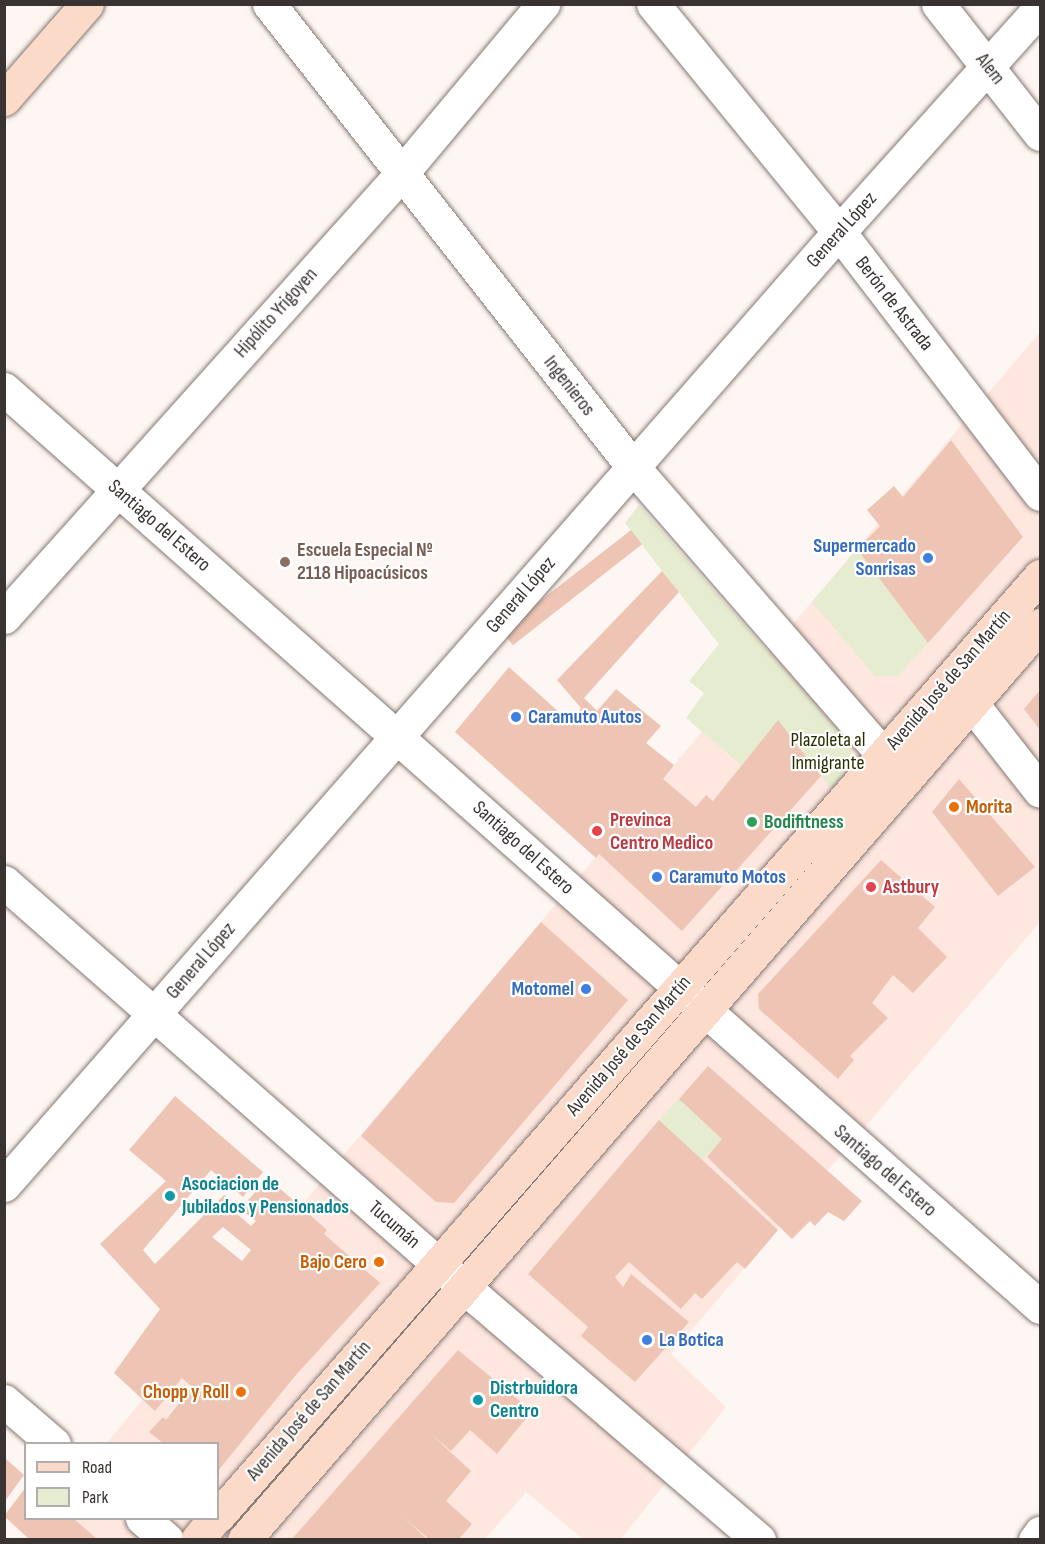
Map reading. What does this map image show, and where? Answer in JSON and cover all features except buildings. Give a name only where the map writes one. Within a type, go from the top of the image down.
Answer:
[{"type":"main road","points":[[4,99],[87,4]]},
{"type":"main road","name":"Avenida José de San Martín","points":[[219,1514],[1041,576]]},
{"type":"main road","name":"Avenida José de San Martín","points":[[244,1539],[1041,625]]},
{"type":"main road","name":"Avenida José de San Martín","points":[[197,1539],[213,1520]]},
{"type":"street","name":"Ingenieros","points":[[269,4],[633,467],[884,755]]},
{"type":"street","name":"Hipólito Yrigoyen","points":[[4,617],[402,174],[543,4]]},
{"type":"street","name":"Berón de Astrada","points":[[653,4],[839,232],[1041,494]]},
{"type":"street","name":"Alem","points":[[938,4],[1041,134]]},
{"type":"street","name":"General López","points":[[4,1185],[839,232],[1041,8]]},
{"type":"street","name":"Santiago del Estero","points":[[4,389],[399,735],[679,989],[1041,1307]]},
{"type":"street","points":[[972,704],[1041,791]]},
{"type":"street","name":"Tucumán","points":[[4,882],[464,1287],[759,1539]]},
{"type":"street","points":[[4,1401],[53,1442]]},
{"type":"street","points":[[144,1520],[167,1539]]},
{"type":"street","points":[[1035,1539],[1041,1533]]},
{"type":"shaded area","points":[[1040,332],[1040,922],[671,1354],[726,1407],[621,1539],[583,1539],[526,1492],[485,1539],[28,1540],[45,1520],[219,1520],[219,1442],[108,1442],[331,1170]]},
{"type":"green space","name":"Plazoleta al Inmigrante","points":[[639,505],[853,748],[834,792],[778,721],[741,765],[686,718],[704,693],[689,681],[719,644],[625,523]]},
{"type":"green space","points":[[857,549],[928,643],[898,676],[875,676],[812,602]]},
{"type":"green space","points":[[679,1099],[722,1139],[702,1160],[659,1120]]},
{"type":"place","name":"Supermercado Sonrisas","points":[[928,558]]},
{"type":"place","name":"Escuela Especial Nº 2118 Hipoacúsicos","points":[[285,562]]},
{"type":"place","name":"Caramuto Autos","points":[[516,717]]},
{"type":"place","name":"Morita","points":[[954,807]]},
{"type":"place","name":"Bodifitness","points":[[752,822]]},
{"type":"place","name":"Previnca Centro Medico","points":[[597,831]]},
{"type":"place","name":"Caramuto Motos","points":[[657,877]]},
{"type":"place","name":"Astbury","points":[[871,887]]},
{"type":"place","name":"Motomel","points":[[586,989]]},
{"type":"place","name":"Asociacion de Jubilados y Pensionados","points":[[170,1196]]},
{"type":"place","name":"Bajo Cero","points":[[379,1262]]},
{"type":"place","name":"La Botica","points":[[647,1340]]},
{"type":"place","name":"Chopp y Roll","points":[[241,1392]]},
{"type":"place","name":"Distrbuidora Centro","points":[[478,1400]]}]
